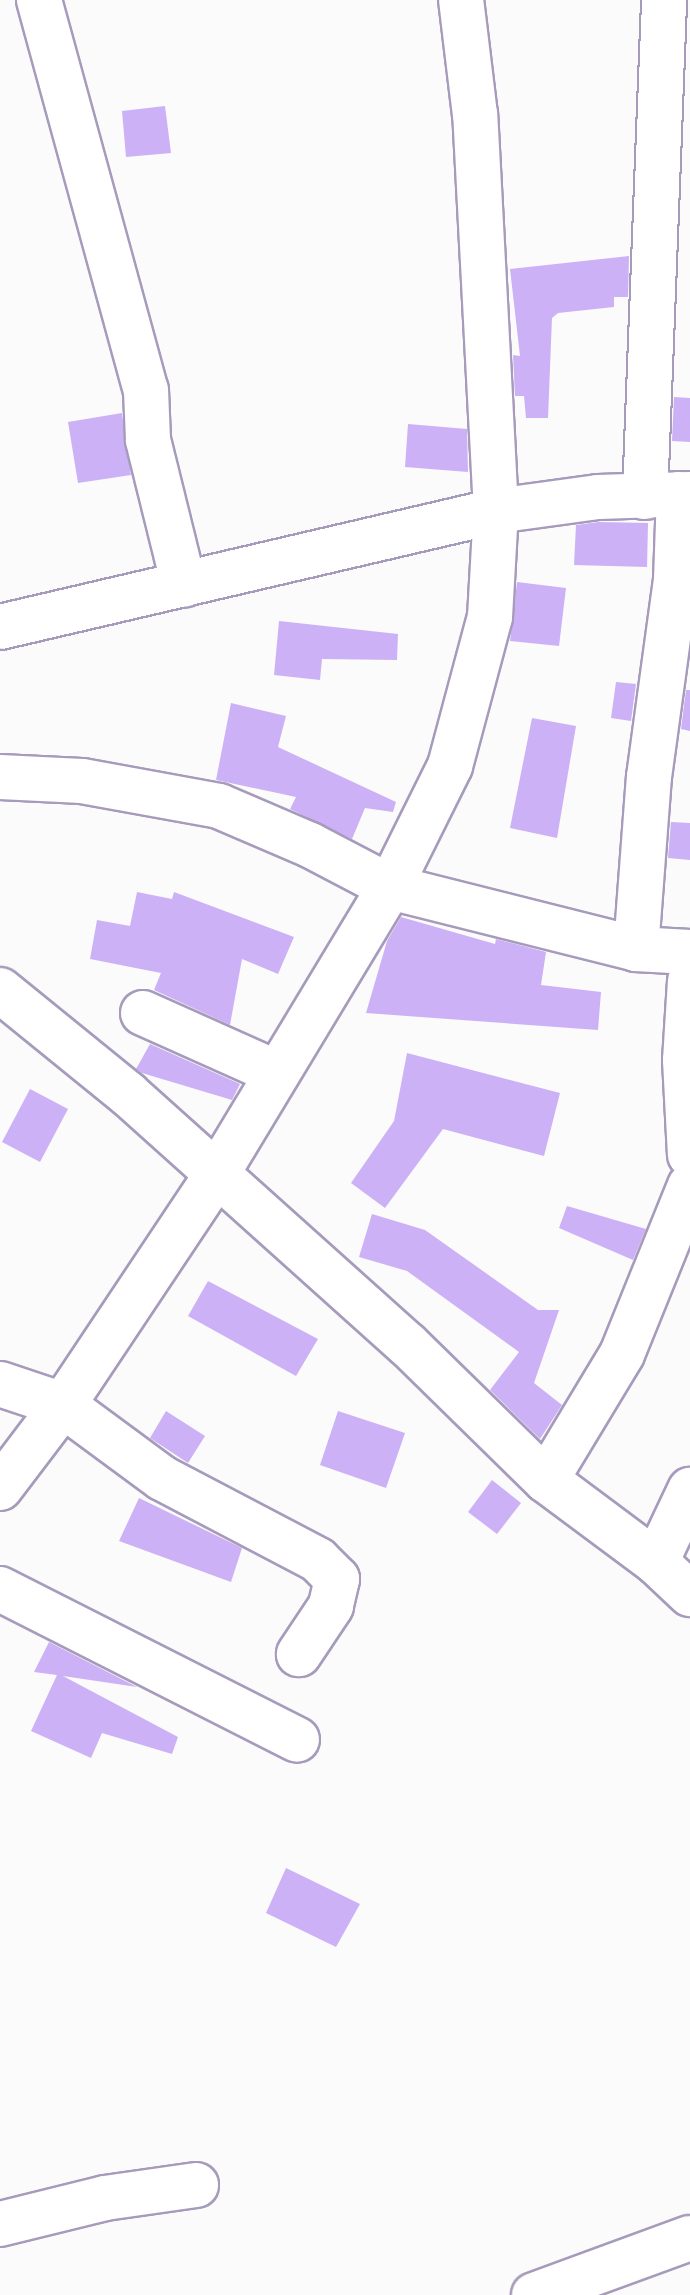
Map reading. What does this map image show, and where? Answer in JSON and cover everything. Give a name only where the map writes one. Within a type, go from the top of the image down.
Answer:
[{"type":"street","points":[[39,0],[146,390],[148,440],[184,585]]},
{"type":"street","points":[[0,1488],[63,1405],[215,1177],[275,1072],[390,887],[450,766],[490,617],[496,511],[475,115],[461,0]]},
{"type":"street","points":[[636,949],[649,777],[676,580],[671,495],[664,0]]},
{"type":"street","points":[[0,627],[496,511],[598,497],[671,495]]},
{"type":"street","points":[[0,777],[82,781],[219,806],[310,845],[390,887],[636,949],[690,952]]},
{"type":"street","points":[[690,981],[685,1060],[690,1155]]},
{"type":"street","points":[[0,990],[128,1094],[215,1177],[408,1345],[546,1480],[656,1562],[689,1599]]},
{"type":"street","points":[[143,1013],[275,1072]]},
{"type":"street","points":[[546,1480],[622,1354],[690,1186]]},
{"type":"street","points":[[0,1384],[63,1405],[162,1478],[318,1560],[337,1579],[331,1606],[299,1654]]},
{"type":"street","points":[[656,1562],[690,1490]]},
{"type":"street","points":[[0,1589],[297,1740]]},
{"type":"street","points":[[0,2224],[105,2198],[196,2185]]},
{"type":"street","points":[[534,2295],[690,2238]]},
{"type":"building","points":[[165,106],[171,153],[126,157],[122,111]]},
{"type":"building","points":[[629,256],[628,297],[614,297],[614,307],[558,313],[552,318],[548,418],[526,418],[524,396],[515,396],[513,355],[520,356],[510,269]]},
{"type":"building","points":[[674,397],[690,398],[690,442],[672,441]]},
{"type":"building","points":[[122,413],[131,475],[78,483],[68,422]]},
{"type":"building","points":[[408,424],[467,429],[468,472],[405,467]]},
{"type":"building","points":[[648,523],[647,567],[574,565],[576,525]]},
{"type":"building","points":[[517,582],[566,588],[559,646],[510,641]]},
{"type":"building","points":[[279,621],[398,634],[397,660],[322,659],[320,680],[274,675]]},
{"type":"building","points":[[616,682],[636,684],[631,721],[611,718]]},
{"type":"building","points":[[686,690],[690,690],[690,731],[681,729]]},
{"type":"building","points":[[231,703],[286,716],[278,747],[396,802],[393,812],[365,808],[352,839],[290,809],[296,797],[216,780]]},
{"type":"building","points":[[532,718],[576,726],[557,838],[510,828]]},
{"type":"building","points":[[671,822],[690,823],[690,860],[668,858]]},
{"type":"building","points":[[137,892],[172,899],[174,892],[294,937],[278,974],[242,959],[230,1025],[154,990],[161,973],[90,959],[97,920],[130,926]]},
{"type":"building","points":[[401,917],[495,944],[496,939],[546,952],[541,985],[601,992],[598,1030],[366,1013],[387,941]]},
{"type":"building","points":[[150,1044],[240,1084],[232,1100],[136,1069]]},
{"type":"building","points":[[407,1053],[560,1093],[544,1156],[443,1129],[385,1208],[351,1183],[394,1121]]},
{"type":"building","points":[[30,1089],[68,1109],[40,1162],[2,1142]]},
{"type":"building","points":[[567,1206],[646,1229],[633,1260],[559,1228]]},
{"type":"building","points":[[372,1214],[425,1230],[538,1310],[559,1310],[534,1383],[562,1405],[540,1439],[490,1390],[519,1352],[407,1271],[359,1257]]},
{"type":"building","points":[[208,1281],[318,1339],[296,1376],[188,1316]]},
{"type":"building","points":[[166,1411],[205,1436],[188,1463],[150,1438]]},
{"type":"building","points":[[338,1411],[405,1433],[386,1488],[320,1465]]},
{"type":"building","points":[[492,1480],[521,1503],[497,1534],[468,1512]]},
{"type":"building","points":[[139,1498],[242,1548],[231,1582],[119,1541]]},
{"type":"building","points":[[49,1642],[137,1687],[63,1676],[178,1737],[172,1754],[102,1733],[91,1758],[31,1731],[57,1675],[34,1672]]},
{"type":"building","points":[[286,1868],[360,1904],[336,1947],[266,1913]]}]
